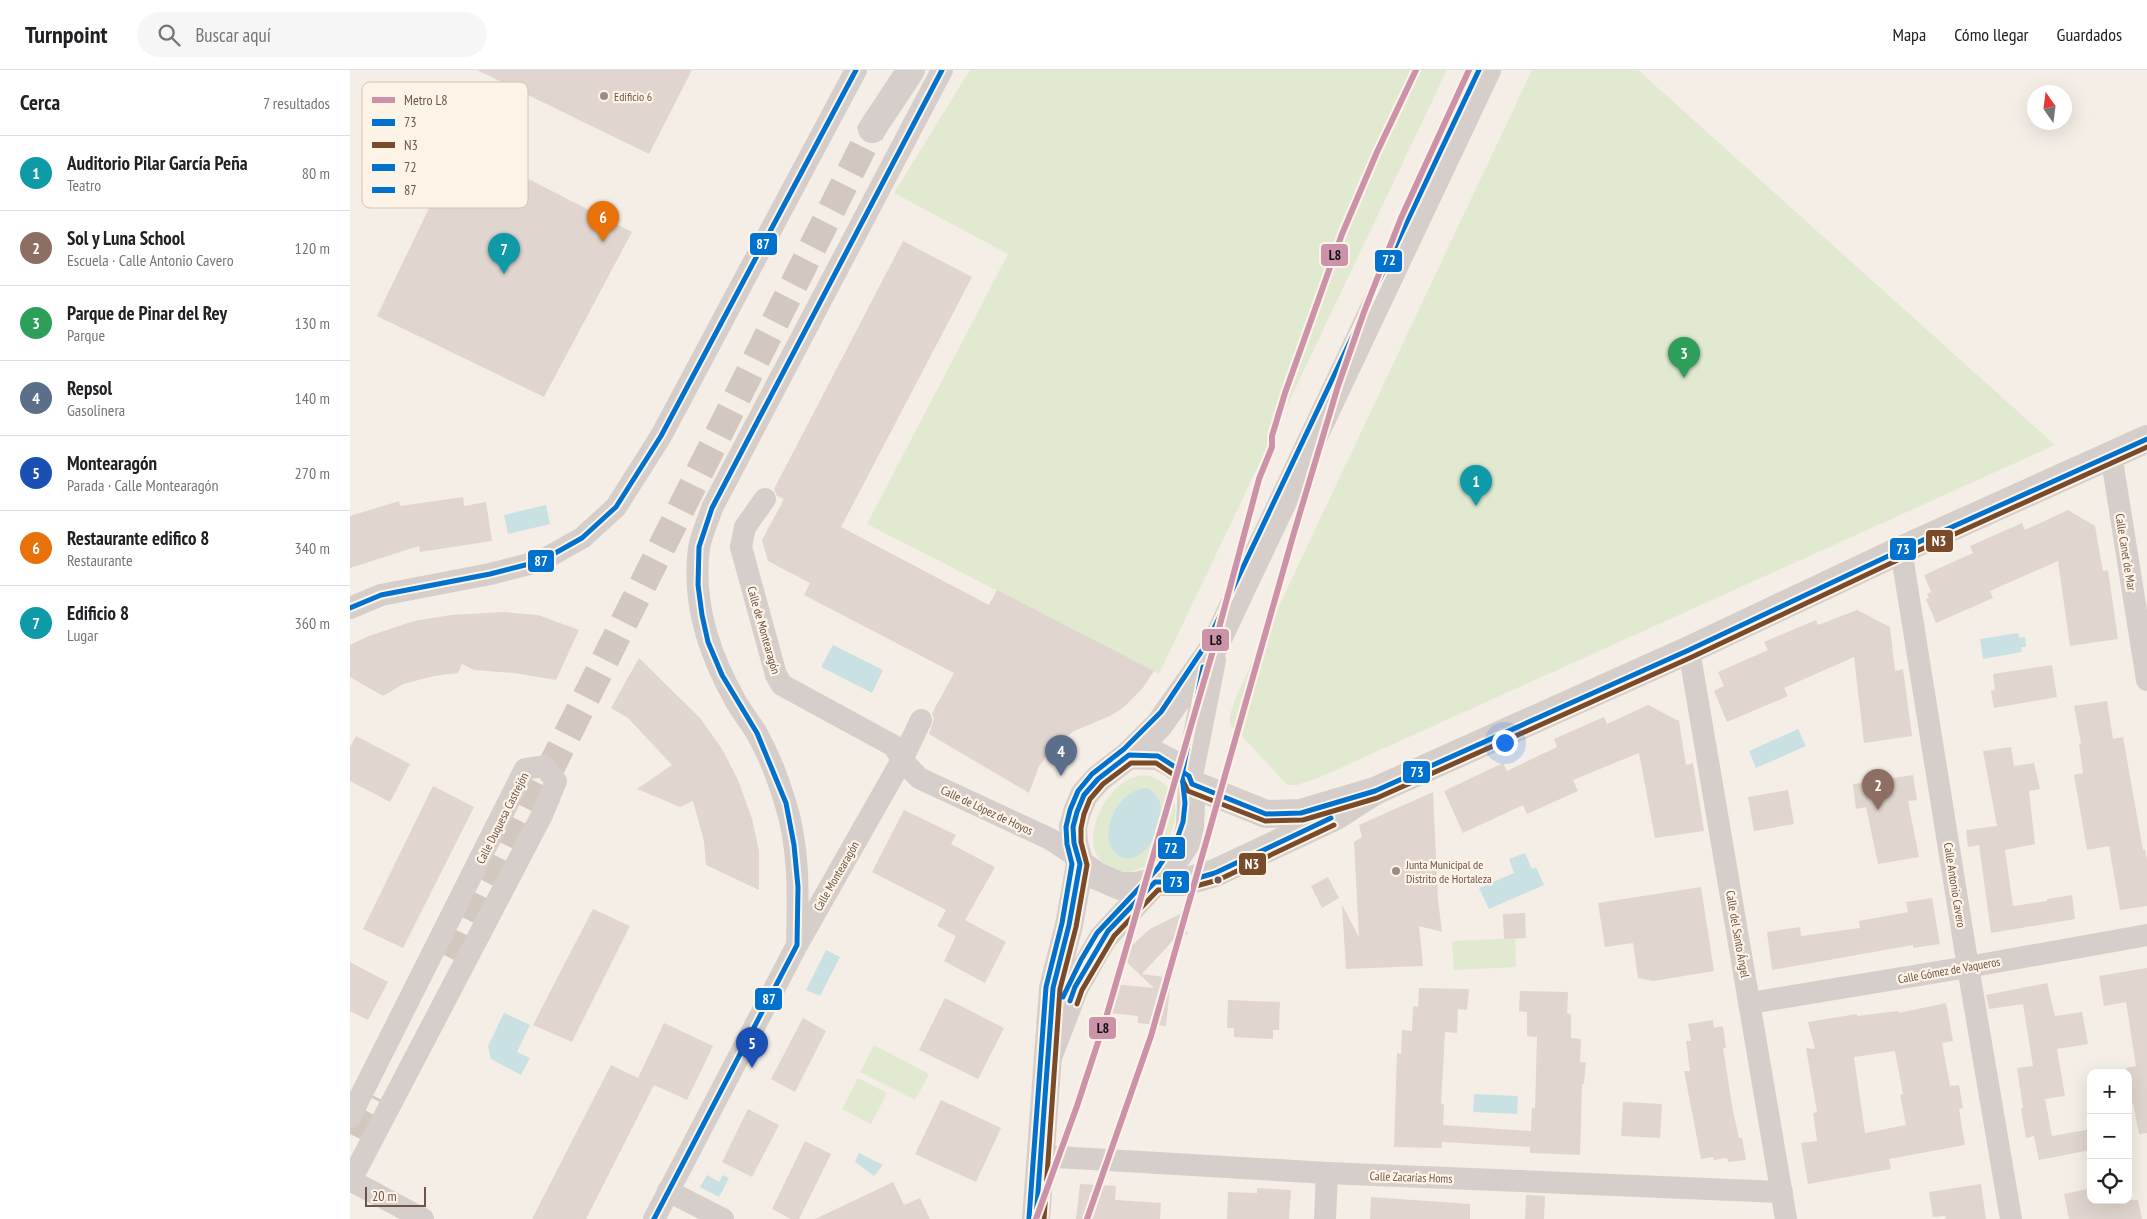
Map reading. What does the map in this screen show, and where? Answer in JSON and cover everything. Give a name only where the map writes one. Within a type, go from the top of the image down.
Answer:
[{"type":"street","points":[[350,608],[381,595],[490,574],[541,561],[582,538],[616,507],[661,436],[856,70]]},
{"type":"street","points":[[888,70],[868,126],[911,70]]},
{"type":"street","points":[[796,945],[798,887],[794,844],[786,803],[772,766],[756,733],[736,701],[708,642],[698,585],[699,547],[712,508],[942,70]]},
{"type":"street","points":[[1036,1219],[1053,988],[1069,925],[1078,860],[1073,827],[1076,812],[1084,795],[1098,779],[1129,755],[1167,717],[1214,647],[1487,70]]},
{"type":"street","points":[[1129,755],[1158,756],[1173,764],[1191,780],[1266,814],[1301,813],[1374,791],[1689,650],[1901,550],[2147,439]]},
{"type":"street","name":"Calle Canet de Mar","points":[[2111,454],[2147,680]]},
{"type":"street","name":"Calle de Montearagón","points":[[765,499],[745,527],[741,548],[776,676],[782,685],[894,746],[902,760]]},
{"type":"street","name":"Calle Antonio Cavero","points":[[1901,550],[1968,967],[2011,1219]]},
{"type":"street","points":[[1048,1057],[1075,987],[1103,938],[1174,861],[1186,843],[1192,810],[1191,780],[1214,647]]},
{"type":"street","name":"Calle del Santo Ángel","points":[[1689,650],[1786,1219]]},
{"type":"street","name":"Calle Montearagón","points":[[654,1219],[796,945],[902,760],[921,720]]},
{"type":"street","name":"Calle de López de Hoyos","points":[[902,760],[919,778],[1050,838],[1078,860]]},
{"type":"street","name":"Calle Duquesa Castrejón","points":[[350,1117],[526,768],[544,766],[556,781],[542,815],[350,1181]]},
{"type":"street","points":[[1078,860],[1097,876],[1120,886],[1136,886],[1155,882],[1184,882],[1215,873],[1336,816],[1374,791]]},
{"type":"street","points":[[460,899],[490,916]]},
{"type":"street","name":"Calle Gómez de Vaqueros","points":[[1750,1003],[2147,935]]},
{"type":"street","points":[[420,978],[448,995]]},
{"type":"street","points":[[380,1058],[407,1072]]},
{"type":"street","name":"Calle Zacarías Homs","points":[[1040,1156],[1327,1173],[1782,1192]]},
{"type":"street","points":[[1325,1219],[1327,1173]]},
{"type":"street","points":[[350,1181],[423,1219]]},
{"type":"street","points":[[668,1191],[723,1219]]},
{"type":"green space","points":[[970,70],[1447,70],[1159,674],[867,524],[1008,254],[894,193]]},
{"type":"green space","points":[[1532,70],[1638,70],[2055,445],[1318,778],[1297,785],[1287,785],[1242,736],[1240,737],[1235,732],[1230,723],[1230,714],[1236,697]]},
{"type":"green space","points":[[1146,775],[1165,785],[1174,801],[1175,820],[1168,839],[1157,856],[1141,868],[1124,872],[1106,865],[1098,856],[1094,845],[1094,833],[1102,808],[1118,787],[1129,779]]},
{"type":"green space","points":[[1515,938],[1516,967],[1454,970],[1452,941]]},
{"type":"green space","points":[[874,1045],[929,1074],[915,1100],[860,1072]]},
{"type":"green space","points":[[858,1078],[887,1093],[871,1124],[842,1109]]},
{"type":"water","points":[[546,505],[550,524],[508,534],[504,515]]},
{"type":"water","points":[[2018,633],[2019,638],[2025,637],[2026,647],[2021,647],[2022,652],[1983,659],[1980,639]]},
{"type":"water","points":[[833,645],[883,670],[872,693],[821,667]]},
{"type":"water","points":[[1798,729],[1806,746],[1756,768],[1749,751]]},
{"type":"water","points":[[1148,788],[1157,797],[1161,809],[1156,835],[1140,855],[1129,858],[1119,856],[1112,849],[1109,840],[1110,822],[1113,813],[1118,805],[1131,793]]},
{"type":"water","points":[[1525,853],[1532,869],[1536,867],[1544,885],[1489,909],[1479,888],[1514,873],[1509,859]]},
{"type":"water","points":[[826,950],[840,957],[820,996],[806,990]]},
{"type":"water","points":[[504,1013],[530,1025],[517,1052],[530,1058],[521,1075],[491,1059],[488,1046]]},
{"type":"water","points":[[1474,1094],[1518,1096],[1517,1114],[1473,1112]]},
{"type":"water","points":[[859,1153],[883,1165],[874,1176],[855,1162]]},
{"type":"water","points":[[707,1175],[719,1182],[723,1175],[729,1178],[719,1197],[700,1187]]},
{"type":"building","name":"Edificio 6","points":[[477,70],[692,70],[649,154],[528,95],[528,82],[502,82]]},
{"type":"building","points":[[528,179],[632,232],[544,397],[377,316],[429,208],[528,208]]},
{"type":"building","points":[[903,241],[972,277],[841,527],[989,605],[997,590],[1154,671],[1142,689],[1124,707],[1110,716],[1074,731],[1057,743],[1039,766],[1029,793],[929,734],[934,719],[932,713],[954,673],[804,595],[810,583],[768,561],[762,540],[784,499],[777,496],[774,489]]},
{"type":"building","points":[[463,497],[464,506],[486,502],[492,541],[420,552],[419,546],[350,568],[350,516],[399,501],[400,506]]},
{"type":"building","points":[[2068,510],[2095,526],[2103,571],[2108,570],[2118,639],[2070,646],[2058,561],[1990,591],[1993,598],[1936,623],[1926,599],[1929,598],[1927,594],[1931,592],[1924,575],[1973,553],[1970,546],[2022,523],[2025,530]]},
{"type":"building","points":[[1857,610],[1890,627],[1895,671],[1903,669],[1912,736],[1864,743],[1854,657],[1784,688],[1788,696],[1727,722],[1714,691],[1724,686],[1718,672],[1768,650],[1764,642],[1816,620],[1818,625]]},
{"type":"building","points":[[503,612],[538,615],[579,630],[556,680],[514,673],[474,670],[462,664],[458,673],[434,676],[403,684],[383,696],[350,677],[350,645],[369,636],[414,621],[451,615]]},
{"type":"building","points":[[639,658],[700,718],[722,749],[738,780],[752,819],[759,851],[759,890],[706,865],[704,841],[693,801],[680,807],[637,789],[672,765],[628,718],[611,708]]},
{"type":"building","points":[[2052,665],[2057,697],[1994,708],[1991,691],[1995,690],[1993,674]]},
{"type":"building","points":[[2107,701],[2113,739],[2123,737],[2143,850],[2145,850],[2147,860],[2147,906],[2120,910],[2109,846],[2087,850],[2074,775],[2083,773],[2079,744],[2081,743],[2074,706]]},
{"type":"building","points":[[1648,705],[1679,721],[1686,765],[1693,763],[1704,831],[1655,838],[1639,753],[1573,780],[1578,791],[1527,814],[1523,805],[1463,833],[1444,791],[1503,763],[1507,771],[1557,747],[1554,739],[1604,717],[1607,724]]},
{"type":"building","points":[[356,736],[410,764],[390,802],[350,781],[350,747]]},
{"type":"building","points":[[2011,747],[2014,766],[2034,763],[2040,789],[2029,791],[2035,844],[2005,850],[2013,906],[2072,895],[2075,919],[1991,933],[1979,845],[1968,847],[1966,830],[1997,826],[1983,751]]},
{"type":"building","points":[[1913,775],[1917,800],[1908,801],[1919,857],[1878,864],[1866,807],[1856,809],[1853,784]]},
{"type":"building","points":[[433,786],[474,807],[403,948],[363,929]]},
{"type":"building","points":[[1788,790],[1794,824],[1754,831],[1748,797]]},
{"type":"building","name":"Junta Municipal de Distrito de Hortaleza","points":[[1433,792],[1438,900],[1442,932],[1419,926],[1423,966],[1346,969],[1342,905],[1359,937],[1354,842],[1362,837],[1359,825]]},
{"type":"building","points":[[904,810],[956,835],[951,844],[995,867],[965,920],[1006,942],[985,983],[944,961],[956,936],[937,926],[946,910],[872,872]]},
{"type":"building","points":[[1328,877],[1339,898],[1322,908],[1311,886]]},
{"type":"building","points":[[1701,887],[1714,971],[1653,981],[1638,978],[1633,943],[1605,947],[1598,903]]},
{"type":"building","points":[[1932,898],[1940,944],[1913,948],[1913,945],[1772,970],[1767,932],[1800,927],[1801,936],[1860,928],[1859,921],[1908,912],[1906,902]]},
{"type":"building","points":[[593,909],[630,926],[572,1042],[533,1025]]},
{"type":"building","points":[[1525,913],[1526,938],[1504,939],[1503,914]]},
{"type":"building","points":[[1180,914],[1188,935],[1179,934],[1142,974],[1171,978],[1166,1026],[1138,1023],[1138,1016],[1110,1013],[1114,984],[1154,988],[1120,956],[1150,929]]},
{"type":"building","points":[[350,962],[388,982],[368,1020],[350,1011]]},
{"type":"building","points":[[2147,968],[2147,1133],[2139,1134],[2132,1103],[2132,1069],[2126,1068],[2136,1066],[2126,1002],[2104,1006],[2099,976]]},
{"type":"building","points":[[2047,983],[2055,1016],[2082,1012],[2088,1044],[2057,1049],[2065,1096],[2045,1099],[2052,1136],[2087,1130],[2087,1151],[2039,1160],[2034,1136],[2026,1138],[2021,1109],[2023,1108],[2017,1068],[2033,1066],[2023,1004],[1989,1009],[1986,995]]},
{"type":"building","points":[[1419,988],[1469,989],[1467,1010],[1458,1009],[1457,1033],[1445,1032],[1441,1104],[1444,1104],[1443,1125],[1531,1131],[1532,1108],[1535,1108],[1537,1037],[1527,1036],[1527,1012],[1519,1011],[1520,991],[1568,992],[1567,1013],[1571,1014],[1571,1038],[1581,1039],[1580,1062],[1586,1062],[1584,1084],[1582,1084],[1580,1155],[1530,1153],[1530,1147],[1442,1142],[1442,1148],[1394,1147],[1397,1053],[1401,1054],[1402,1030],[1412,1031],[1413,1006],[1418,1007]]},
{"type":"building","points":[[945,998],[1004,1028],[978,1079],[919,1050]]},
{"type":"building","points":[[1228,1000],[1280,1002],[1279,1030],[1273,1030],[1273,1039],[1234,1037],[1234,1028],[1227,1028]]},
{"type":"building","points":[[1946,1003],[1953,1041],[1942,1043],[1950,1086],[1959,1085],[1963,1108],[1959,1109],[1965,1145],[1889,1159],[1891,1169],[1808,1184],[1801,1143],[1817,1141],[1813,1113],[1817,1112],[1806,1048],[1815,1049],[1808,1022],[1857,1014],[1857,1016],[1898,1011],[1899,1013]],"holes":[[[1895,1051],[1903,1094],[1900,1095],[1906,1125],[1865,1133],[1854,1057]]]},
{"type":"building","points":[[803,1018],[826,1031],[795,1092],[771,1079]]},
{"type":"building","points":[[1713,1020],[1714,1028],[1723,1026],[1726,1048],[1723,1048],[1733,1111],[1739,1138],[1742,1138],[1746,1160],[1728,1162],[1727,1158],[1714,1160],[1713,1157],[1701,1159],[1684,1071],[1690,1071],[1686,1041],[1691,1041],[1688,1024]]},
{"type":"building","points":[[664,1023],[713,1046],[687,1100],[654,1085],[586,1219],[532,1219],[611,1065],[638,1078]]},
{"type":"building","points":[[941,1100],[1001,1128],[976,1182],[915,1154]]},
{"type":"building","points":[[1623,1102],[1662,1104],[1660,1138],[1621,1136]]},
{"type":"building","points":[[748,1109],[779,1125],[752,1177],[722,1162]]},
{"type":"building","points":[[805,1141],[831,1154],[799,1219],[791,1219],[772,1209]]},
{"type":"building","points":[[893,1182],[904,1205],[920,1198],[930,1219],[815,1219]]},
{"type":"building","points":[[1080,1184],[1116,1186],[1115,1200],[1161,1203],[1160,1219],[1076,1219]]},
{"type":"building","points":[[1981,1184],[1986,1219],[1946,1219],[1945,1216],[1933,1217],[1929,1192]]},
{"type":"building","points":[[1257,1188],[1291,1190],[1289,1219],[1227,1219],[1228,1192],[1257,1193]]},
{"type":"building","points":[[2087,1189],[2087,1204],[2132,1204],[2132,1200],[2138,1200],[2142,1219],[2069,1219],[2064,1194]]},
{"type":"building","points":[[1526,1195],[1545,1196],[1544,1219],[1525,1219]]},
{"type":"building","points":[[1371,1197],[1470,1204],[1470,1219],[1370,1219]]},
{"type":"tunnel","points":[[454,960],[872,129]]},
{"type":"tunnel","points":[[350,1134],[370,1094]]},
{"type":"metro line","name":"L8","points":[[1036,1219],[1077,1106],[1105,1021],[1214,647],[1259,479],[1272,447],[1272,436],[1285,393],[1342,234],[1377,152],[1416,70]]},
{"type":"metro line","name":"L8","points":[[1087,1219],[1151,1036],[1293,536],[1338,386],[1364,312],[1401,218],[1469,70]]},
{"type":"transit line","name":"87","points":[[350,608],[381,595],[490,574],[541,561],[582,538],[616,507],[661,436],[856,70]]},
{"type":"transit line","name":"87","points":[[654,1219],[797,945],[798,887],[794,845],[786,803],[757,733],[722,675],[708,642],[698,585],[699,547],[712,508],[942,70]]},
{"type":"transit line","name":"72","points":[[1029,1218],[1046,987],[1062,923],[1072,864],[1067,844],[1066,827],[1070,810],[1078,791],[1092,774],[1124,749],[1161,712],[1207,643],[1479,70]]},
{"type":"transit line","name":"73","points":[[1036,1219],[1053,988],[1069,925],[1080,864],[1074,843],[1073,827],[1084,795],[1098,779],[1129,755],[1158,756],[1189,776],[1192,784],[1266,814],[1301,813],[1375,791],[1689,650],[1901,550],[2147,439]]},
{"type":"transit line","name":"N3","points":[[1044,1219],[1060,989],[1076,927],[1087,865],[1081,842],[1081,828],[1090,799],[1103,784],[1131,763],[1156,763],[1183,781],[1188,791],[1265,821],[1303,820],[1377,798],[1692,657],[1904,557],[2147,447]]},
{"type":"transit line","name":"72","points":[[1063,997],[1097,933],[1158,868],[1177,839],[1183,822],[1185,803],[1182,775],[1203,667]]},
{"type":"transit line","name":"73","points":[[1070,1001],[1075,987],[1108,931],[1155,882],[1184,882],[1215,873],[1331,818]]},
{"type":"transit line","name":"N3","points":[[1077,1004],[1082,990],[1114,936],[1158,890],[1185,889],[1218,880],[1334,825]]},
{"type":"place","name":"Edificio 6","points":[[604,96]]},
{"type":"place","name":"Restaurante edifico 8","points":[[603,242]]},
{"type":"place","name":"Edificio 8","points":[[504,274]]},
{"type":"place","name":"Parque de Pinar del Rey","points":[[1684,378]]},
{"type":"place","name":"Auditorio Pilar García Peña","points":[[1476,506]]},
{"type":"place","name":"Repsol","points":[[1061,776]]},
{"type":"place","name":"Sol y Luna School","points":[[1878,810]]},
{"type":"place","name":"Junta Municipal de Distrito de Hortaleza","points":[[1396,871]]},
{"type":"place","name":"Montearagón","points":[[752,1068]]}]
